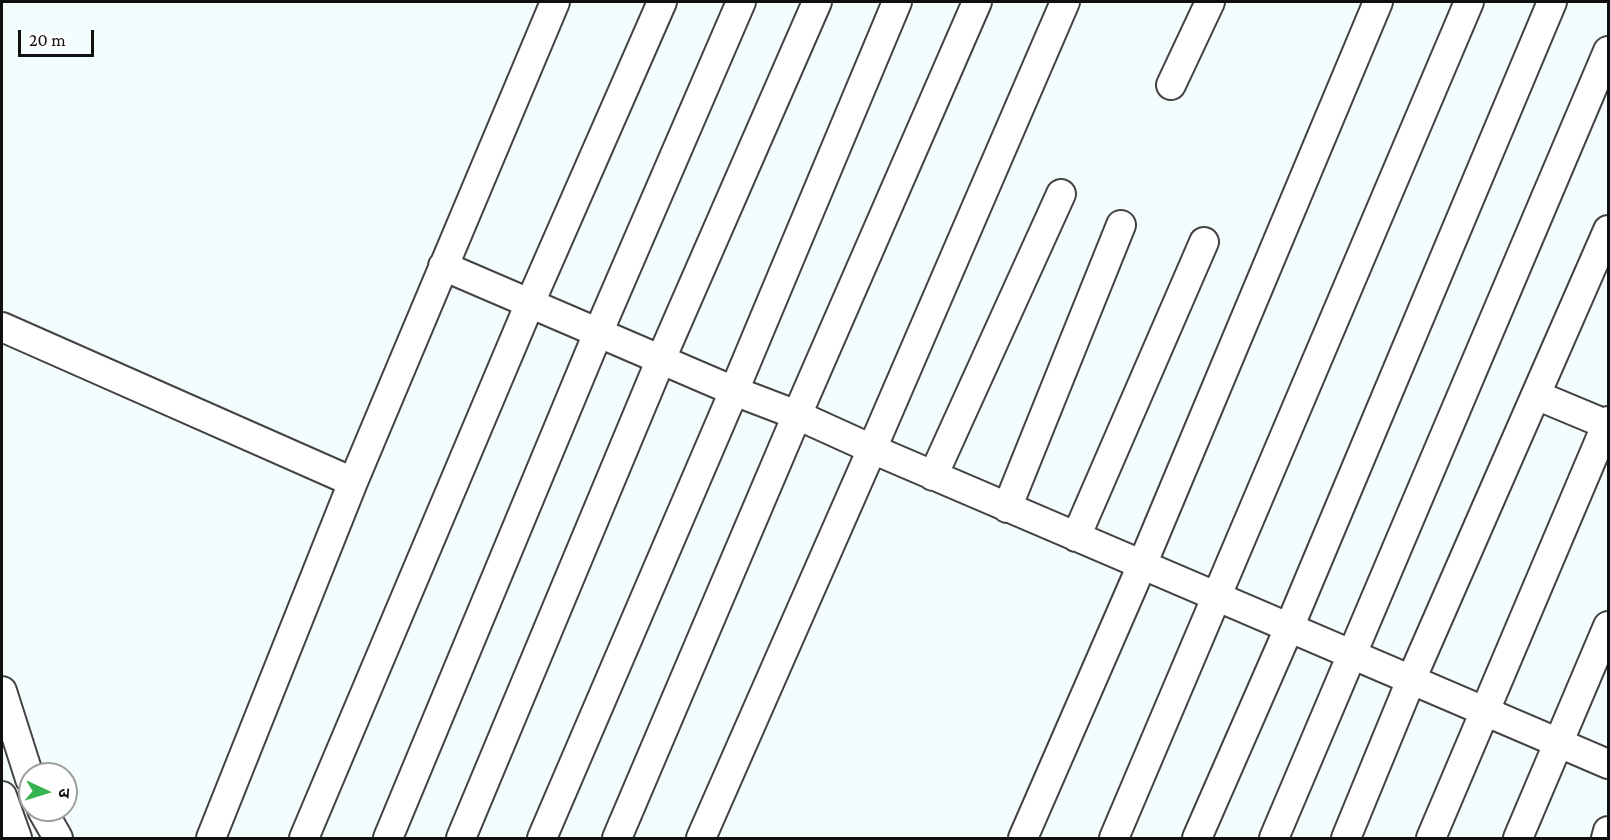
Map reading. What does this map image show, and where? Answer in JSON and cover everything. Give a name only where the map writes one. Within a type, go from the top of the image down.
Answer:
[{"type":"street","points":[[211,838],[353,482],[555,2]]},
{"type":"street","points":[[304,838],[530,303],[662,2]]},
{"type":"street","points":[[388,838],[598,333],[741,2]]},
{"type":"street","points":[[461,838],[661,359],[817,2]]},
{"type":"street","points":[[542,838],[734,391],[897,2]]},
{"type":"street","points":[[617,838],[797,415],[977,2]]},
{"type":"street","points":[[701,838],[1065,2]]},
{"type":"street","points":[[1171,85],[1210,2]]},
{"type":"street","points":[[1023,838],[1142,565],[1378,2]]},
{"type":"street","points":[[1114,838],[1469,2]]},
{"type":"street","points":[[1197,838],[1289,628],[1552,2]]},
{"type":"street","points":[[1274,838],[1608,51]]},
{"type":"street","points":[[933,476],[1061,194]]},
{"type":"street","points":[[1007,507],[1121,225]]},
{"type":"street","points":[[1346,838],[1411,680],[1608,230]]},
{"type":"street","points":[[1076,537],[1204,242]]},
{"type":"street","points":[[443,266],[734,391],[797,415],[933,476],[1608,764]]},
{"type":"street","points":[[2,327],[353,482]]},
{"type":"street","points":[[1431,838],[1608,423],[1536,395]]},
{"type":"street","points":[[1518,838],[1608,626]]},
{"type":"street","points":[[2,692],[25,762]]},
{"type":"street","points":[[2,796],[17,838]]},
{"type":"street","points":[[49,822],[58,838]]},
{"type":"street","points":[[1606,838],[1608,831]]}]
